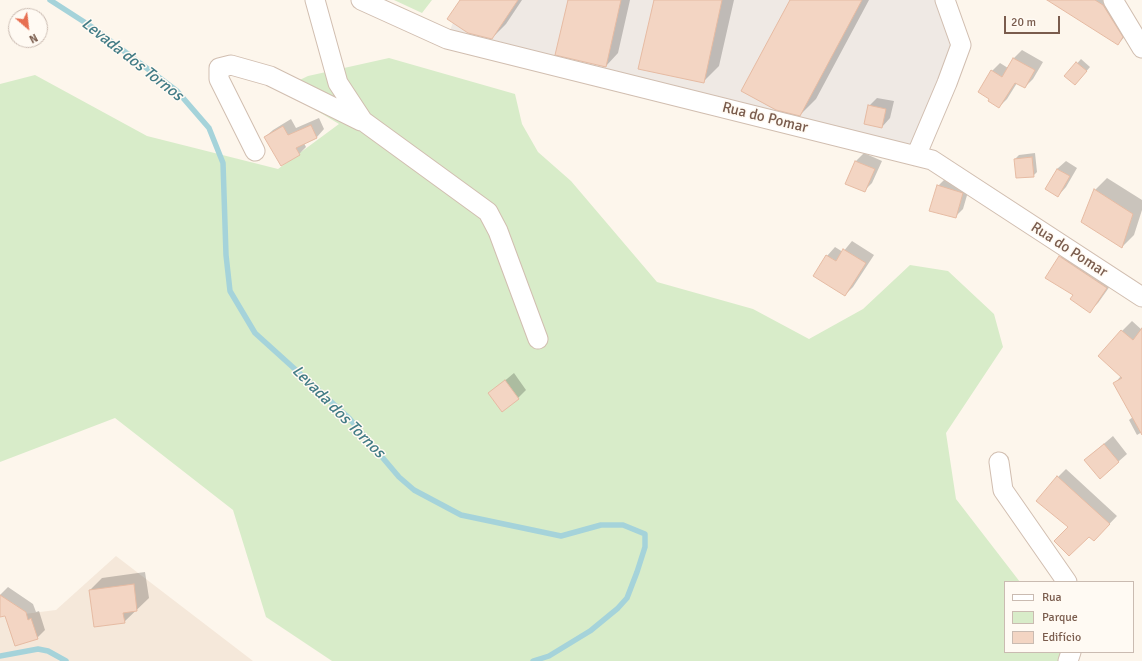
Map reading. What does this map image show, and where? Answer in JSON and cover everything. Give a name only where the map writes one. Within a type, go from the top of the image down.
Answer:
[{"type":"street","points":[[315,0],[338,84],[363,121]]},
{"type":"street","name":"Rua do Pomar","points":[[361,0],[447,39],[932,160],[1142,297]]},
{"type":"street","points":[[916,156],[961,45],[945,0]]},
{"type":"street","points":[[1113,0],[1142,48]]},
{"type":"street","points":[[254,151],[220,79],[219,68],[231,65],[270,76],[363,121],[488,212],[498,231],[538,339]]},
{"type":"street","points":[[999,462],[1003,490],[1066,581]]},
{"type":"shaded area","points":[[461,0],[945,0],[961,45],[916,156],[447,39]]},
{"type":"shaded area","points":[[116,556],[253,661],[0,661],[0,617],[56,610]]},
{"type":"green space","points":[[394,0],[432,0],[422,13]]},
{"type":"green space","points":[[389,58],[515,94],[522,124],[538,152],[571,181],[657,282],[753,309],[809,339],[863,309],[910,265],[948,271],[994,314],[1003,347],[946,433],[956,499],[1019,581],[1004,581],[1004,653],[1064,653],[1060,661],[332,661],[266,617],[233,510],[115,418],[0,462],[0,84],[35,75],[147,136],[278,169],[339,124],[281,89],[308,76]]},
{"type":"building","points":[[460,0],[518,0],[492,39],[468,33],[447,19]]},
{"type":"building","points":[[568,0],[621,0],[606,67],[555,55]]},
{"type":"building","points":[[654,0],[722,0],[704,83],[638,69]]},
{"type":"building","points":[[790,0],[862,0],[800,116],[776,110],[741,91]]},
{"type":"building","points":[[1047,0],[1095,0],[1103,5],[1123,37],[1118,45]]},
{"type":"building","points":[[1013,58],[1035,70],[1025,88],[1015,83],[999,108],[978,92],[991,70],[1002,77]]},
{"type":"building","points":[[1076,62],[1087,71],[1075,85],[1064,76]]},
{"type":"building","points":[[868,105],[886,109],[882,128],[864,124]]},
{"type":"building","points":[[311,125],[317,138],[296,148],[300,155],[281,166],[264,137],[283,126],[288,135]]},
{"type":"building","points":[[1032,157],[1034,177],[1016,178],[1014,159]]},
{"type":"building","points":[[855,161],[875,169],[865,192],[845,184]]},
{"type":"building","points":[[1057,169],[1070,176],[1058,197],[1045,189]]},
{"type":"building","points":[[937,185],[963,193],[956,218],[929,211]]},
{"type":"building","points":[[1094,189],[1133,214],[1122,248],[1081,222]]},
{"type":"building","points":[[843,249],[866,263],[845,296],[813,276],[826,255],[836,261]]},
{"type":"building","points":[[1059,256],[1107,288],[1090,313],[1070,299],[1073,295],[1045,278]]},
{"type":"building","points":[[1142,328],[1142,435],[1113,383],[1122,378],[1098,356],[1121,330],[1133,340]]},
{"type":"building","points":[[505,380],[519,399],[502,412],[488,393]]},
{"type":"building","points":[[1104,444],[1119,462],[1100,479],[1084,460]]},
{"type":"building","points":[[1057,476],[1110,524],[1094,541],[1089,537],[1069,556],[1054,541],[1068,527],[1036,501]]},
{"type":"building","points":[[134,584],[137,611],[123,613],[125,623],[94,627],[89,590]]},
{"type":"building","points":[[0,595],[26,612],[28,620],[31,618],[38,639],[15,646],[5,616],[0,617]]},
{"type":"waterway","name":"Levada dos Tornos","points":[[50,0],[92,27],[177,91],[209,128],[223,163],[226,255],[230,291],[255,333],[349,418],[399,477],[414,490],[461,515],[561,536],[601,525],[623,525],[645,534],[645,547],[627,598],[618,608],[590,631],[549,656],[533,661]]},
{"type":"waterway","name":"Levada dos Tornos","points":[[0,656],[38,649],[48,651],[66,661]]}]
